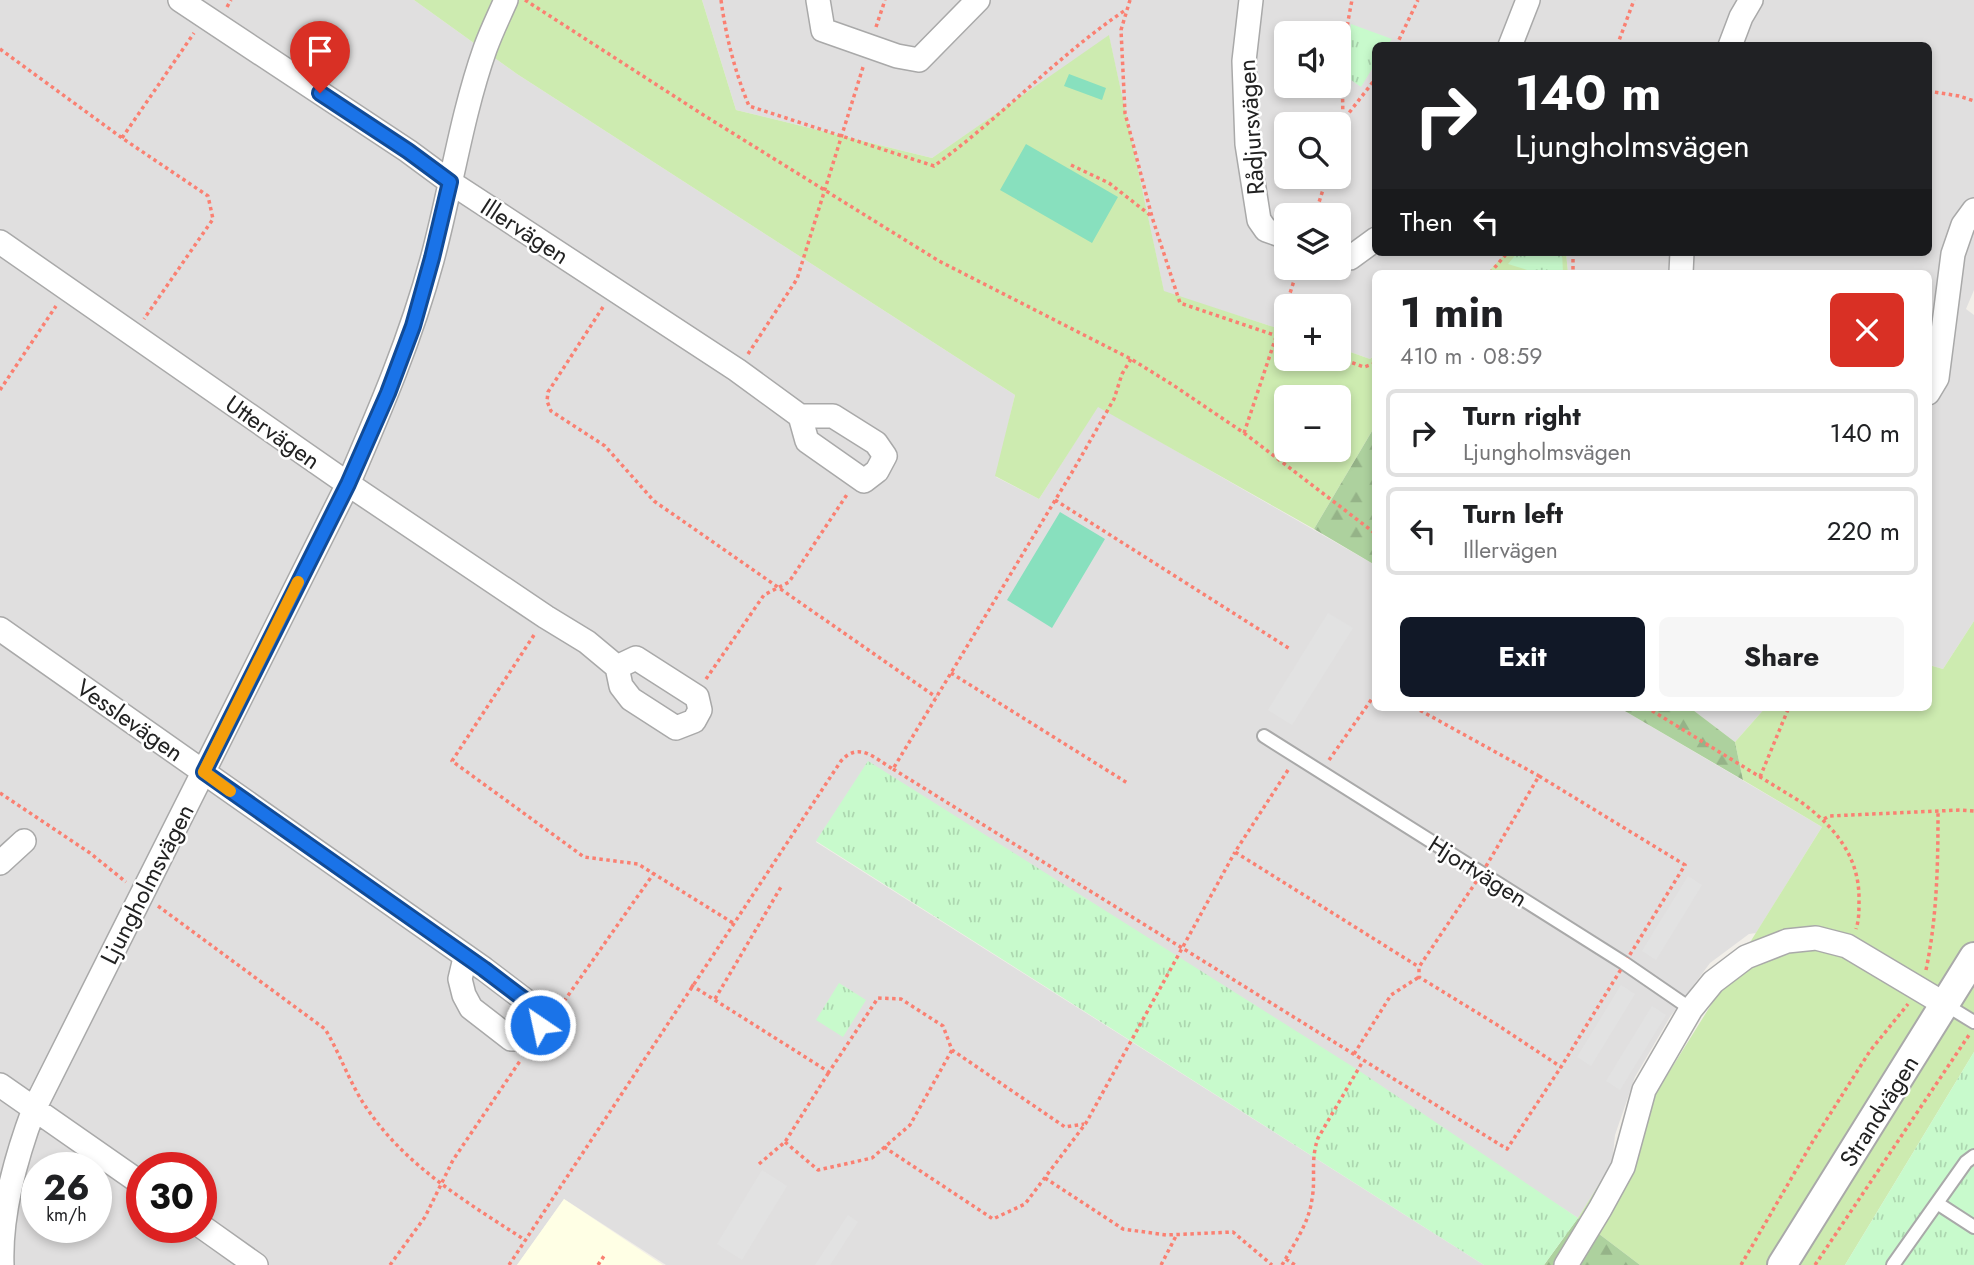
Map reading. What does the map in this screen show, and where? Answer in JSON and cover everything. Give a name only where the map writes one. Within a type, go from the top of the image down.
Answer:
[{"type":"street","name":"Illervägen","points":[[180,0],[408,151],[450,182],[737,370],[800,416],[807,441],[858,478]]},
{"type":"street","name":"Ljungholmsvägen","points":[[2,1265],[4,1201],[11,1169],[34,1109],[348,484],[388,393],[413,326],[467,112],[486,48],[506,0]]},
{"type":"street","points":[[818,0],[823,30],[869,47],[919,60],[978,0]]},
{"type":"street","name":"Rådjursvägen","points":[[1251,0],[1244,61],[1247,144],[1259,220],[1266,230],[1274,233]]},
{"type":"street","points":[[1512,42],[1528,0]]},
{"type":"street","points":[[1732,42],[1751,0]]},
{"type":"street","points":[[1932,386],[1937,378],[1953,254],[1964,225],[1974,210]]},
{"type":"street","name":"Uttervägen","points":[[0,242],[348,484],[587,642],[617,667],[621,686],[631,699],[676,728],[694,721],[700,710],[694,695]]},
{"type":"street","points":[[1351,257],[1372,242]]},
{"type":"street","points":[[800,416],[833,416],[876,443],[885,456],[877,471],[864,481],[858,478]]},
{"type":"street","name":"Vesslevägen","points":[[0,629],[484,969],[538,1010],[533,1032]]},
{"type":"street","points":[[617,667],[636,659],[694,695]]},
{"type":"street","points":[[0,863],[24,841]]},
{"type":"street","points":[[1566,1265],[1623,1167],[1644,1090],[1691,1009],[1713,982],[1746,957],[1787,941],[1816,938],[1847,946],[1946,1005]]},
{"type":"street","name":"Strandvägen","points":[[1782,1265],[1974,957]]},
{"type":"street","points":[[465,958],[460,979],[471,1009],[511,1039],[533,1032]]},
{"type":"street","points":[[0,1085],[126,1173]]},
{"type":"street","points":[[217,1238],[247,1261]]},
{"type":"lane","name":"Hjortvägen","points":[[1264,736],[1624,963],[1691,1009]]},
{"type":"lane","points":[[1946,1005],[1974,1025]]},
{"type":"lane","points":[[1899,1263],[1937,1203],[1966,1162],[1974,1156]]},
{"type":"lane","points":[[1937,1203],[1974,1227]]},
{"type":"path","points":[[122,138],[198,27],[221,16],[232,0]]},
{"type":"path","points":[[525,0],[825,192],[939,261],[1131,359],[1244,433],[1372,531]]},
{"type":"path","points":[[721,0],[724,25],[738,79],[749,106],[933,166],[975,136],[1099,28],[1127,9]]},
{"type":"path","points":[[737,370],[797,279],[885,0]]},
{"type":"path","points":[[1130,0],[1121,30],[1125,113],[1170,279],[1180,303],[1274,334]]},
{"type":"path","points":[[1344,112],[1342,77],[1352,0]]},
{"type":"path","points":[[1398,42],[1418,0]]},
{"type":"path","points":[[1618,42],[1634,0]]},
{"type":"path","points":[[0,49],[122,138],[208,195],[213,219],[134,335]]},
{"type":"path","points":[[1350,112],[1372,83]]},
{"type":"path","points":[[1932,92],[1974,101]]},
{"type":"path","points":[[1071,165],[1109,183],[1152,216]]},
{"type":"path","points":[[1493,270],[1505,256]]},
{"type":"path","points":[[0,390],[67,289]]},
{"type":"path","points":[[615,289],[548,392],[549,408],[555,415],[605,446],[654,501],[936,697]]},
{"type":"path","points":[[1244,433],[1274,347]]},
{"type":"path","points":[[892,769],[1114,400],[1122,374],[1131,359]]},
{"type":"path","points":[[1351,363],[1364,367],[1372,364]]},
{"type":"path","points":[[694,695],[764,595],[789,582],[858,478]]},
{"type":"path","points":[[1055,500],[1290,649]]},
{"type":"path","points":[[546,617],[452,761],[584,857],[638,864],[733,923]]},
{"type":"path","points":[[951,673],[1129,784]]},
{"type":"path","points":[[1321,772],[1372,699]]},
{"type":"path","points":[[509,1265],[691,985],[848,754],[855,751],[864,752],[892,769],[1507,1149],[1561,1067],[1685,865],[1539,776],[1421,711]]},
{"type":"path","points":[[1653,711],[1824,819],[1842,841],[1858,882],[1858,925],[1847,946]]},
{"type":"path","points":[[1760,777],[1787,711]]},
{"type":"path","points":[[884,1147],[993,1219],[1025,1204],[1086,1123],[1235,852],[1297,757]]},
{"type":"path","points":[[1419,977],[1419,967],[1482,873],[1539,776]]},
{"type":"path","points":[[0,793],[89,853],[324,1029],[339,1052],[367,1110],[406,1156],[442,1184],[525,1240]]},
{"type":"path","points":[[1741,1265],[1813,1141],[1870,1051],[1920,989],[1930,948],[1938,871],[1938,811]]},
{"type":"path","points":[[1824,819],[1829,816],[1974,811]]},
{"type":"path","points":[[1235,852],[1419,967]]},
{"type":"path","points":[[390,1265],[425,1217],[453,1160],[521,1059],[533,1032],[558,1009],[654,873]]},
{"type":"path","points":[[715,999],[781,887]]},
{"type":"path","points":[[1354,1054],[1391,995],[1419,977]]},
{"type":"path","points":[[1419,977],[1561,1067]]},
{"type":"path","points":[[691,985],[829,1072]]},
{"type":"path","points":[[759,1164],[785,1142],[878,998],[901,999],[943,1026],[952,1050],[1065,1127],[1086,1123]]},
{"type":"path","points":[[1815,1265],[1974,1025]]},
{"type":"path","points":[[785,1142],[818,1170],[872,1158],[910,1125],[952,1050]]},
{"type":"path","points":[[1282,1265],[1310,1214],[1313,1152],[1318,1138],[1363,1061]]},
{"type":"path","points":[[1045,1178],[1123,1229],[1166,1236],[1233,1232],[1272,1265]]},
{"type":"path","points":[[1161,1265],[1176,1235]]},
{"type":"path","points":[[598,1265],[604,1256]]},
{"type":"path","points":[[1286,1259],[1295,1265]]},
{"type":"shaded area","points":[[0,0],[414,0],[517,74],[1015,395],[996,477],[1039,499],[1098,406],[1372,563],[1372,711],[1625,711],[1822,827],[1756,933],[1749,934],[1710,963],[1670,1017],[1635,1077],[1615,1135],[1612,1164],[1578,1218],[868,762],[816,842],[1484,1265],[666,1265],[564,1199],[517,1265],[0,1265]]},
{"type":"shaded area","points":[[702,0],[1974,0],[1974,290],[1966,309],[1974,315],[1974,621],[1943,669],[1932,666],[1932,270],[1568,270],[1566,256],[1932,256],[1932,42],[1372,42],[1372,256],[1503,256],[1490,270],[1372,270],[1370,359],[1351,352],[1351,294],[1274,294],[1274,327],[1164,292],[1109,36],[932,158],[736,110]]},
{"type":"shaded area","points":[[1328,613],[1353,628],[1292,725],[1268,710]]},
{"type":"shaded area","points":[[1694,711],[1762,711],[1735,742]]},
{"type":"shaded area","points":[[1688,876],[1702,885],[1656,960],[1642,951]]},
{"type":"shaded area","points":[[1621,985],[1635,994],[1591,1066],[1577,1057]]},
{"type":"shaded area","points":[[1652,1006],[1666,1015],[1620,1090],[1606,1081]]},
{"type":"shaded area","points":[[762,1170],[787,1186],[742,1260],[717,1244]]},
{"type":"shaded area","points":[[564,1199],[663,1265],[517,1265]]},
{"type":"shaded area","points":[[848,1215],[858,1222],[830,1265],[815,1265]]},
{"type":"green space","points":[[414,0],[702,0],[736,110],[932,158],[1109,35],[1164,291],[1274,327],[1274,371],[1351,371],[1351,352],[1372,357],[1372,431],[1314,529],[1098,407],[1039,499],[995,476],[1015,395],[517,74]]},
{"type":"green space","points":[[1351,24],[1392,39],[1390,42],[1372,42],[1372,69],[1361,87],[1351,80]]},
{"type":"green space","points":[[1069,74],[1106,88],[1102,100],[1064,86]]},
{"type":"green space","points":[[1026,144],[1118,197],[1092,243],[1000,190]]},
{"type":"green space","points":[[1503,256],[1566,256],[1568,270],[1490,270]]},
{"type":"green space","points":[[1515,256],[1562,256],[1563,270],[1527,270],[1508,264]]},
{"type":"green space","points":[[1372,431],[1372,563],[1314,529]]},
{"type":"green space","points":[[1060,512],[1105,539],[1052,628],[1007,600]]},
{"type":"green space","points":[[1974,621],[1974,1052],[1845,1265],[1640,1265],[1578,1218],[1822,827],[1743,780],[1735,742],[1762,711],[1932,711],[1932,666],[1943,669]]},
{"type":"green space","points":[[1625,711],[1694,711],[1735,742],[1743,780]]},
{"type":"green space","points":[[868,761],[1358,1070],[1578,1218],[1544,1265],[1484,1265],[816,841]]},
{"type":"green space","points":[[839,983],[866,1000],[843,1037],[816,1020]]},
{"type":"green space","points":[[1974,1052],[1974,1265],[1845,1265]]},
{"type":"green space","points":[[1578,1218],[1640,1265],[1544,1265]]},
{"type":"slow traffic","points":[[230,791],[204,772],[298,582]]},
{"type":"route","points":[[320,93],[450,182],[413,326],[388,393],[348,484],[204,772],[484,969],[538,1010],[540,1025]]}]
